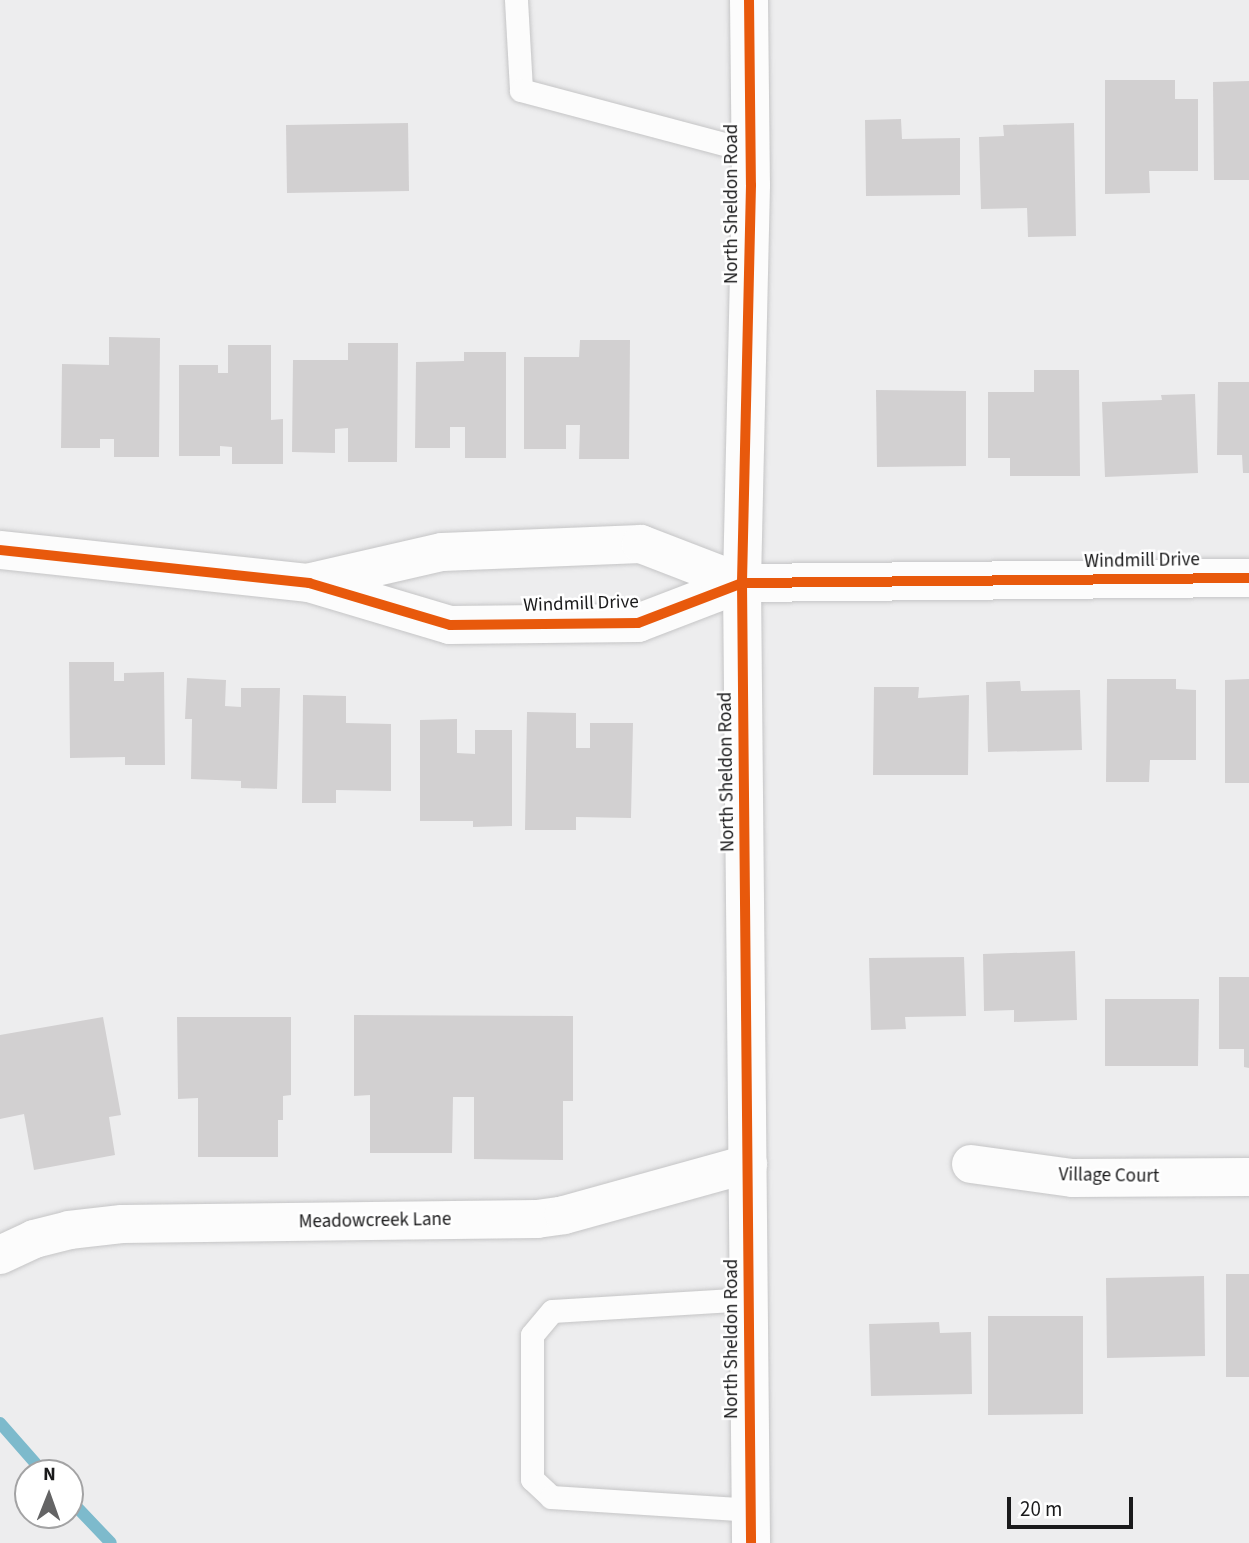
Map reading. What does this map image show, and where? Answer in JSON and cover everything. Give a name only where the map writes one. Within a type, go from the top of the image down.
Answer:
[{"type":"street","name":"North Sheldon Road","points":[[749,0],[750,151],[742,583],[751,1526]]},
{"type":"street","name":"Windmill Drive","points":[[309,583],[442,552],[641,544],[742,583]]},
{"type":"street","name":"Windmill Drive","points":[[0,550],[309,583],[450,625],[638,623],[742,583],[1249,578]]},
{"type":"street","name":"Meadowcreek Lane","points":[[0,1255],[34,1239],[69,1230],[122,1224],[537,1219],[564,1215],[748,1164]]},
{"type":"street","name":"Village Court","points":[[971,1164],[1072,1178],[1249,1177]]},
{"type":"lane","points":[[516,0],[521,90],[750,151]]},
{"type":"lane","points":[[750,1299],[552,1311],[532,1335],[532,1479],[551,1497],[751,1526]]},
{"type":"building","points":[[1105,80],[1175,80],[1175,99],[1198,99],[1198,171],[1149,171],[1150,193],[1105,194]]},
{"type":"building","points":[[1249,81],[1249,180],[1214,180],[1213,82]]},
{"type":"building","points":[[901,119],[902,139],[960,138],[960,195],[866,196],[865,120]]},
{"type":"building","points":[[408,123],[409,191],[287,193],[286,125]]},
{"type":"building","points":[[1074,123],[1076,236],[1028,237],[1027,208],[981,209],[979,137],[1004,136],[1003,125]]},
{"type":"building","points":[[109,337],[160,338],[159,457],[114,457],[114,439],[100,439],[100,448],[61,448],[62,364],[109,365]]},
{"type":"building","points":[[580,340],[630,340],[629,459],[579,459],[580,425],[566,425],[566,449],[524,449],[524,357],[579,357]]},
{"type":"building","points":[[348,343],[398,343],[397,462],[348,462],[348,428],[335,429],[335,453],[292,452],[293,360],[348,360]]},
{"type":"building","points":[[228,345],[271,345],[271,420],[283,419],[283,464],[232,464],[232,447],[220,446],[220,456],[179,456],[179,365],[218,365],[218,373],[228,373]]},
{"type":"building","points":[[464,352],[506,352],[506,458],[465,458],[465,427],[450,427],[450,448],[415,448],[416,362],[464,361]]},
{"type":"building","points":[[1034,370],[1079,370],[1080,476],[1010,476],[1010,458],[988,458],[988,392],[1034,392]]},
{"type":"building","points":[[1218,382],[1249,382],[1249,473],[1243,473],[1242,455],[1217,455]]},
{"type":"building","points":[[876,390],[966,391],[966,466],[877,467]]},
{"type":"building","points":[[1195,394],[1198,473],[1105,477],[1102,402],[1162,400],[1161,395]]},
{"type":"building","points":[[69,662],[114,662],[114,681],[124,681],[124,673],[164,672],[165,765],[125,765],[125,757],[70,758]]},
{"type":"building","points":[[187,678],[226,680],[225,706],[241,707],[241,688],[280,688],[277,789],[241,788],[241,781],[191,779],[192,719],[185,719]]},
{"type":"building","points":[[1107,679],[1176,679],[1176,689],[1196,690],[1196,760],[1150,760],[1149,782],[1106,782]]},
{"type":"building","points":[[1249,679],[1249,783],[1225,783],[1225,680]]},
{"type":"building","points":[[1020,681],[1021,691],[1080,690],[1082,750],[988,752],[986,682]]},
{"type":"building","points":[[874,687],[919,687],[918,698],[969,695],[968,775],[873,775]]},
{"type":"building","points":[[303,695],[346,696],[346,723],[391,724],[391,791],[336,790],[336,803],[302,803]]},
{"type":"building","points":[[527,712],[576,713],[576,748],[590,748],[590,723],[633,723],[631,818],[576,817],[576,830],[525,830]]},
{"type":"building","points":[[457,719],[457,753],[475,754],[475,730],[512,730],[512,826],[473,827],[473,821],[420,821],[420,720]]},
{"type":"building","points":[[1075,951],[1077,1020],[1014,1022],[1014,1010],[984,1011],[983,954]]},
{"type":"building","points":[[964,957],[966,1016],[905,1017],[906,1029],[871,1030],[869,958]]},
{"type":"building","points":[[1219,977],[1249,977],[1249,1068],[1244,1067],[1244,1049],[1219,1049]]},
{"type":"building","points":[[1105,999],[1199,999],[1198,1066],[1105,1066]]},
{"type":"building","points":[[354,1015],[573,1016],[573,1101],[563,1101],[563,1160],[474,1159],[474,1097],[453,1097],[452,1153],[370,1153],[370,1095],[354,1096]]},
{"type":"building","points":[[103,1017],[121,1115],[109,1117],[115,1155],[34,1170],[24,1114],[0,1119],[0,1035]]},
{"type":"building","points":[[177,1017],[291,1017],[291,1095],[283,1096],[283,1120],[278,1120],[278,1157],[198,1157],[198,1098],[178,1099]]},
{"type":"building","points":[[1226,1274],[1249,1274],[1249,1377],[1226,1377]]},
{"type":"building","points":[[1204,1276],[1205,1356],[1107,1358],[1106,1278]]},
{"type":"building","points":[[988,1316],[1083,1316],[1083,1414],[988,1415]]},
{"type":"building","points":[[939,1322],[940,1333],[971,1332],[972,1394],[871,1396],[869,1324]]},
{"type":"waterway","points":[[0,1423],[32,1459]]},
{"type":"waterway","points":[[84,1515],[111,1543]]},
{"type":"cycle path","points":[[749,0],[751,185],[742,583],[751,1543]]},
{"type":"cycle path","points":[[0,550],[309,583],[450,625],[638,623],[742,583],[1249,578]]}]
